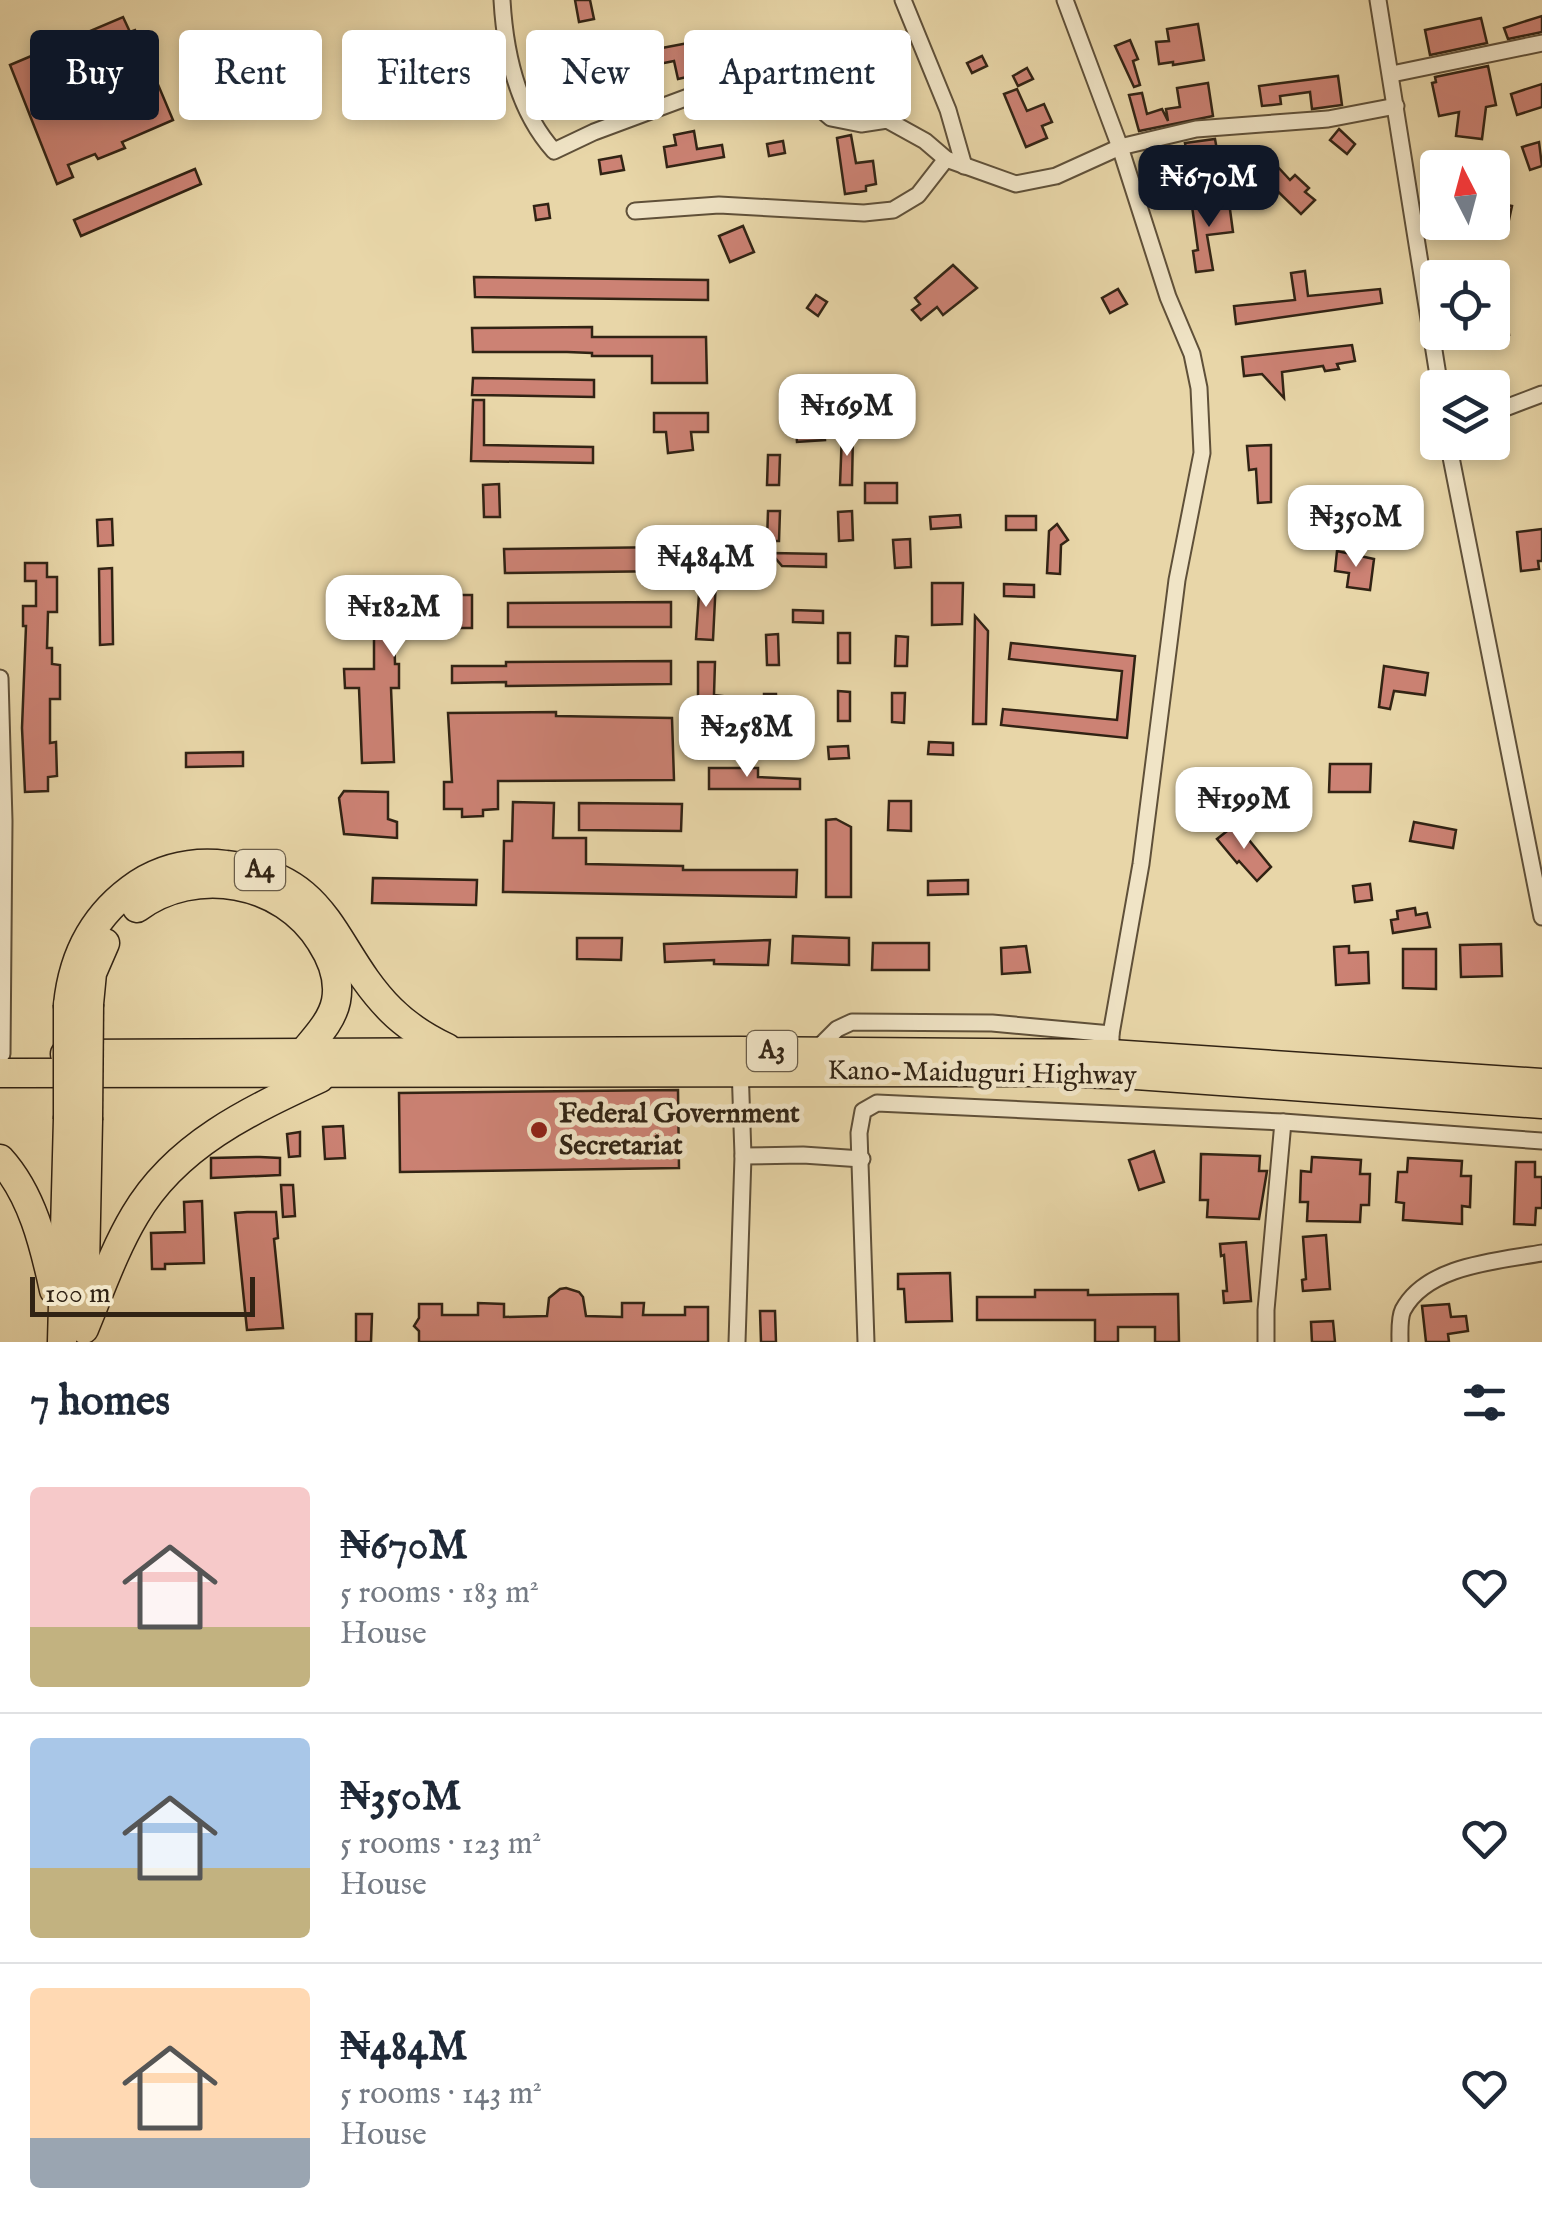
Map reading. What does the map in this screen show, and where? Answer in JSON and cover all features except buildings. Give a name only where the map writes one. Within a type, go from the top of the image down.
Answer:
[{"type":"highway","name":"A4","points":[[73,1336],[79,1004],[75,963],[98,920],[118,899],[141,882],[169,869],[193,864],[221,864],[266,872],[308,898],[326,916],[389,1008],[427,1039],[454,1051]]},
{"type":"highway","name":"A4","points":[[79,1004],[110,934],[141,904],[158,894],[200,884],[252,888],[298,913],[330,956],[336,1004],[330,1020],[303,1052]]},
{"type":"highway","name":"Kano-Maiduguri Highway","points":[[1,1060],[329,1074],[740,1062],[815,1052],[1111,1044],[1542,1083]]},
{"type":"highway","name":"Kano-Maiduguri Highway","points":[[1,1060],[454,1051],[1136,1075],[1542,1104]]},
{"type":"highway","points":[[73,1336],[135,1214],[167,1172],[207,1136],[329,1074]]},
{"type":"highway","points":[[0,1158],[26,1196],[73,1336]]},
{"type":"street","points":[[502,0],[504,34],[527,115],[554,151],[742,77],[764,75],[784,78],[831,118],[860,124],[886,120],[925,141],[946,159],[1016,184],[1056,176],[1120,147],[1196,129],[1328,119],[1396,106]]},
{"type":"street","points":[[904,0],[948,110],[964,166]]},
{"type":"street","points":[[1064,0],[1120,147],[1168,297],[1192,354],[1200,388],[1202,453],[1177,580],[1142,864],[1111,1044]]},
{"type":"street","points":[[1378,0],[1437,370]]},
{"type":"street","points":[[1392,74],[1542,43]]},
{"type":"street","points":[[635,211],[719,205],[831,212],[893,210],[918,196],[946,159]]},
{"type":"street","points":[[1510,406],[1542,394]]},
{"type":"street","points":[[1452,460],[1542,917]]},
{"type":"street","points":[[0,678],[4,821],[1,1060]]},
{"type":"street","points":[[738,1342],[743,1156],[740,1062]]},
{"type":"street","points":[[866,1342],[859,1133],[863,1111],[877,1102],[1284,1122],[1542,1141]]},
{"type":"street","points":[[1266,1342],[1284,1122]]},
{"type":"street","points":[[743,1156],[803,1155],[862,1160]]},
{"type":"street","points":[[1400,1342],[1402,1311],[1426,1287],[1455,1270],[1542,1253]]},
{"type":"place","name":"Federal Government Secretariat","points":[[539,1130]]}]
